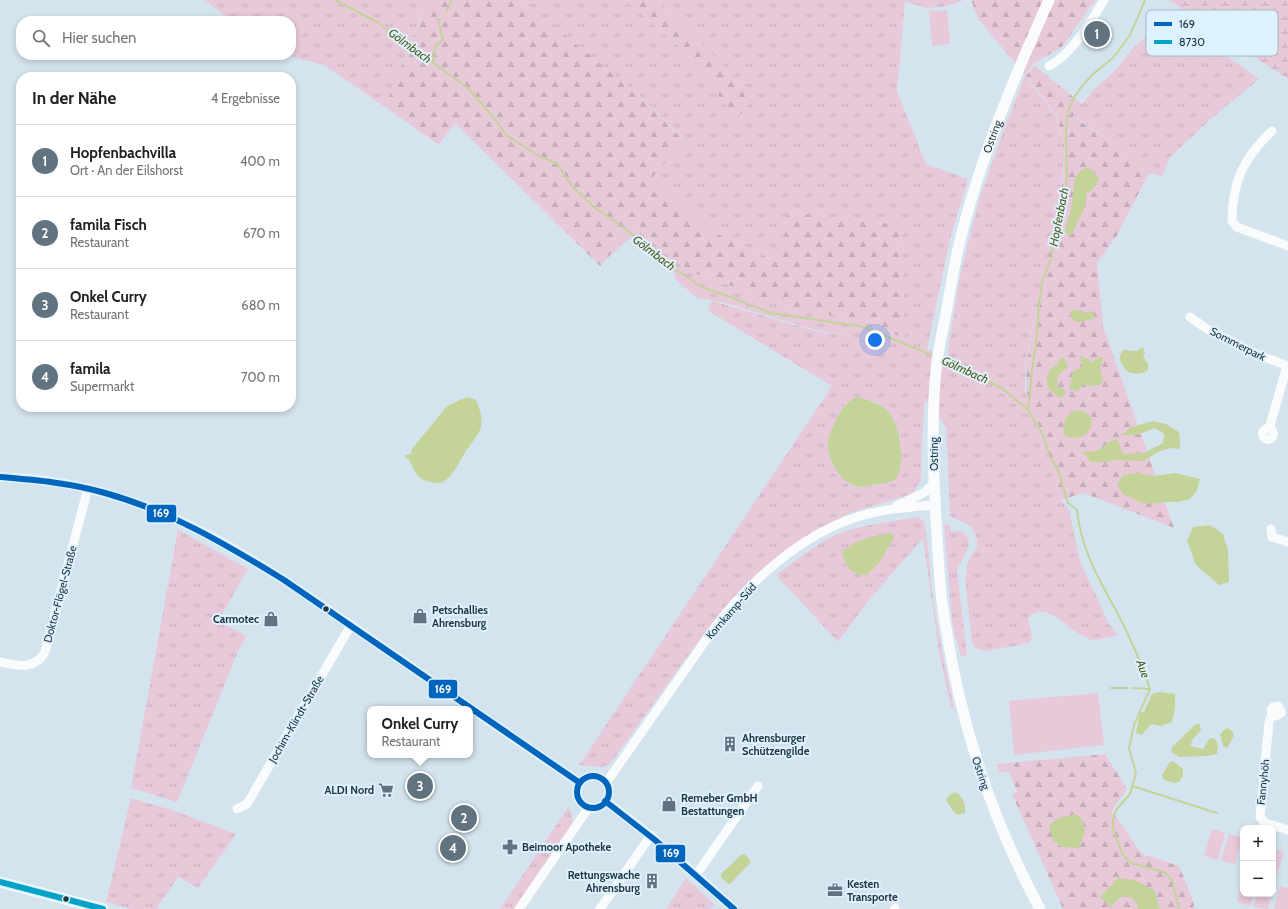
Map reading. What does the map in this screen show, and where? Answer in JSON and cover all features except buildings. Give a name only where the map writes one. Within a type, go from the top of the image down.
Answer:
[{"type":"main road","name":"Ostring","points":[[1040,909],[1028,888],[1003,831],[968,732],[945,622],[941,590],[934,483],[937,360],[958,247],[979,176],[1015,78],[1049,0]]},
{"type":"main road","points":[[0,882],[103,909]]},
{"type":"street","points":[[1049,66],[1061,59],[1088,26],[1104,0]]},
{"type":"street","points":[[1272,131],[1252,152],[1240,172],[1234,195],[1232,221],[1236,226],[1288,246]]},
{"type":"street","name":"Sommerpark","points":[[1190,317],[1207,329],[1256,354],[1287,366]]},
{"type":"street","points":[[1269,429],[1287,366]]},
{"type":"street","points":[[0,477],[46,480],[88,488],[117,496],[151,508],[218,539],[275,573],[468,706]]},
{"type":"street","name":"Kornkamp-Süd","points":[[603,780],[617,766],[699,648],[723,616],[746,590],[781,560],[818,534],[855,518],[889,509],[925,492],[934,483]]},
{"type":"street","name":"Doktor-Flögel-Straße","points":[[0,662],[17,665],[32,664],[41,658],[45,652],[88,488]]},
{"type":"street","points":[[916,497],[927,499],[935,505]]},
{"type":"street","name":"Kornkamp-Süd","points":[[889,509],[935,505]]},
{"type":"street","points":[[1271,529],[1272,537],[1288,542]]},
{"type":"street","name":"Jochim-Klindt-Straße","points":[[237,809],[247,804],[351,625]]},
{"type":"street","points":[[473,709],[580,783]]},
{"type":"street","name":"Fannyhöh","points":[[1272,715],[1269,722],[1260,817],[1264,823],[1288,830]]},
{"type":"street","points":[[591,776],[603,780],[609,790],[605,802],[596,807],[587,806],[578,797],[577,792],[580,783],[591,776]]},
{"type":"street","points":[[696,875],[758,786]]},
{"type":"street","points":[[605,802],[650,835],[734,909]]},
{"type":"street","points":[[520,909],[573,830],[587,806]]},
{"type":"street","points":[[600,909],[650,835]]},
{"type":"green space","points":[[205,0],[427,1],[385,107],[324,65],[296,58],[296,16],[225,16]]},
{"type":"green space","points":[[425,0],[521,0],[639,95],[684,141],[650,180],[711,231],[781,264],[787,212],[901,225],[905,339],[869,322],[798,309],[691,272],[635,227],[600,266],[455,123],[439,145],[385,107],[427,2]]},
{"type":"green space","points":[[521,0],[625,0],[677,44],[707,79],[755,97],[657,0],[964,0],[947,6],[928,8],[905,2],[897,91],[926,164],[968,179],[950,239],[927,349],[947,357],[959,280],[979,200],[1004,129],[1025,76],[1056,116],[1065,147],[1053,237],[1037,302],[1025,368],[1025,391],[1043,436],[1061,500],[1069,510],[1080,561],[1108,622],[1118,635],[1100,639],[1090,639],[1075,631],[1051,614],[1043,612],[1035,613],[1028,618],[1032,634],[1029,643],[986,651],[977,649],[972,644],[965,578],[968,562],[977,546],[977,539],[972,528],[950,516],[946,427],[925,399],[921,481],[915,488],[915,493],[850,513],[817,530],[797,543],[726,607],[705,632],[610,764],[602,767],[579,765],[832,386],[707,310],[712,301],[819,332],[851,336],[816,330],[725,303],[697,298],[676,280],[674,272],[632,237],[600,266],[635,227],[691,272],[798,309],[869,322],[904,339],[901,225],[787,212],[781,264],[711,231],[649,180],[684,140],[639,95]],"holes":[[[868,401],[876,402],[898,434],[901,461],[885,483],[867,487],[857,487],[842,477],[835,468],[830,459],[829,440],[836,421],[846,403]]]},
{"type":"green space","points":[[625,0],[657,0],[755,97],[736,120],[707,79],[677,44]]},
{"type":"green space","points":[[971,0],[1095,0],[1062,47],[1033,64],[1025,75],[979,20]]},
{"type":"green space","points":[[1169,0],[1288,0],[1288,79],[1253,56],[1278,56],[1278,10],[1184,10]]},
{"type":"green space","points":[[947,10],[950,44],[932,46],[929,11]]},
{"type":"green space","points":[[1146,36],[1146,56],[1227,56],[1259,79],[1214,116],[1170,157],[1162,176],[1149,173],[1128,159],[1117,144],[1098,133],[1073,115],[1095,88],[1114,72],[1133,48]]},
{"type":"green space","points":[[1034,65],[1082,104],[1073,116],[1097,133],[1117,144],[1128,159],[1149,173],[1116,237],[1097,263],[1103,326],[1174,528],[1083,493],[1061,500],[1043,436],[1027,393],[1026,368],[1037,302],[1057,215],[1063,177],[1065,147],[1057,116],[1026,76]]},
{"type":"green space","points":[[918,517],[924,521],[935,611],[954,708],[951,708],[939,651],[923,538],[869,600],[838,642],[776,575],[812,548],[836,535],[856,528]],"holes":[[[894,538],[879,563],[867,575],[855,572],[845,563]]]},
{"type":"green space","points":[[944,525],[949,525],[951,531],[959,531],[964,533],[968,538],[969,544],[957,570],[967,655],[961,657],[952,621]]},
{"type":"green space","points":[[178,530],[248,569],[218,621],[246,636],[237,654],[177,802],[131,788]]},
{"type":"green space","points":[[1098,693],[1104,745],[1014,755],[1009,701]]},
{"type":"green space","points":[[1105,754],[1127,789],[1112,811],[1142,854],[1179,866],[1192,897],[1195,909],[1160,909],[1154,890],[1118,878],[1100,897],[1131,897],[1138,906],[1138,909],[1063,909],[1012,794],[1017,792],[1009,771],[1000,773],[997,764]]},
{"type":"green space","points":[[131,798],[175,811],[236,834],[198,888],[178,877],[156,909],[132,909],[106,902]]},
{"type":"green space","points":[[569,806],[573,821],[560,844],[514,909],[500,909]]},
{"type":"green space","points":[[1212,829],[1225,833],[1218,860],[1204,856]]},
{"type":"green space","points":[[1229,834],[1240,837],[1240,845],[1235,864],[1221,861]]},
{"type":"green space","points":[[1276,850],[1284,852],[1276,878]]},
{"type":"green space","points":[[686,878],[715,905],[709,909],[666,909]]},
{"type":"green space","points":[[1280,886],[1288,888],[1288,909],[1274,909]]},
{"type":"green space","points":[[1240,891],[1240,897],[1253,897],[1250,906],[1237,902]]},
{"type":"green space","points":[[1256,897],[1271,897],[1268,909],[1253,907]]},
{"type":"shaded area","points":[[1089,167],[1099,178],[1096,186],[1087,193],[1085,207],[1071,236],[1064,232],[1071,209],[1075,178],[1081,170]]},
{"type":"shaded area","points":[[1073,310],[1080,310],[1085,313],[1090,311],[1093,313],[1095,318],[1075,322],[1070,315]]},
{"type":"shaded area","points":[[1143,348],[1145,353],[1143,357],[1148,364],[1148,370],[1138,374],[1128,372],[1120,361],[1120,356],[1124,350],[1137,351]]},
{"type":"shaded area","points":[[1080,355],[1093,362],[1100,356],[1103,358],[1100,368],[1103,381],[1098,386],[1083,385],[1077,391],[1069,389],[1074,371],[1082,367]]},
{"type":"shaded area","points":[[1061,358],[1063,358],[1067,363],[1068,367],[1061,373],[1057,380],[1058,387],[1064,389],[1065,393],[1064,396],[1059,398],[1049,389],[1047,378],[1052,368],[1058,364]]},
{"type":"shaded area","points":[[469,397],[476,400],[480,410],[481,425],[477,436],[448,478],[441,483],[428,482],[420,478],[414,471],[409,459],[405,458],[405,455],[411,454],[412,449],[447,406]]},
{"type":"shaded area","points":[[858,397],[871,401],[887,410],[893,419],[901,447],[901,467],[898,475],[892,481],[865,487],[856,486],[845,480],[832,463],[828,449],[831,430],[843,408],[851,400]]},
{"type":"shaded area","points":[[1076,410],[1085,412],[1090,417],[1092,423],[1086,434],[1073,438],[1064,435],[1064,427],[1067,416],[1072,411]]},
{"type":"shaded area","points":[[1153,421],[1166,424],[1179,432],[1180,449],[1170,448],[1160,451],[1143,461],[1112,460],[1111,462],[1090,462],[1086,455],[1081,451],[1092,452],[1117,439],[1123,454],[1144,453],[1163,443],[1164,434],[1155,428],[1137,435],[1121,435],[1130,428]]},
{"type":"shaded area","points":[[1137,473],[1154,476],[1175,473],[1200,479],[1197,490],[1190,499],[1178,502],[1151,504],[1140,502],[1123,494],[1117,485],[1123,475]]},
{"type":"shaded area","points":[[1210,525],[1223,534],[1228,550],[1229,582],[1219,585],[1196,565],[1187,541],[1193,527]]},
{"type":"shaded area","points":[[890,533],[894,535],[894,538],[879,563],[867,575],[857,574],[850,570],[842,553],[847,548],[864,539]]},
{"type":"shaded area","points":[[1159,692],[1175,694],[1175,708],[1172,722],[1161,726],[1151,724],[1142,735],[1136,733],[1140,712],[1144,712],[1152,694]]},
{"type":"shaded area","points":[[1196,724],[1200,724],[1201,730],[1193,739],[1190,746],[1203,749],[1209,739],[1214,738],[1218,744],[1217,754],[1207,756],[1179,757],[1171,752],[1172,747]]},
{"type":"shaded area","points":[[1228,728],[1232,731],[1234,736],[1227,748],[1223,746],[1220,735]]},
{"type":"shaded area","points":[[1173,761],[1183,769],[1183,776],[1179,782],[1174,783],[1164,780],[1162,775],[1169,763]]},
{"type":"shaded area","points":[[955,792],[963,801],[965,813],[957,815],[946,800],[949,795]]},
{"type":"shaded area","points":[[1076,814],[1082,819],[1085,831],[1079,848],[1062,847],[1053,841],[1049,826],[1056,819]]},
{"type":"shaded area","points":[[744,854],[751,862],[731,883],[728,884],[721,877],[721,874],[741,855]]},
{"type":"shaded area","points":[[1118,878],[1134,880],[1154,890],[1160,909],[1138,909],[1138,906],[1131,897],[1120,897],[1111,907],[1100,897]]},
{"type":"waterway","name":"Gölmbach","points":[[335,0],[377,22],[469,89],[495,119],[506,135],[537,155],[557,164],[571,185],[595,208],[650,248],[673,268],[702,287],[771,313],[864,327],[934,356]]},
{"type":"waterway","points":[[446,12],[452,0]]},
{"type":"waterway","name":"Hopfenbach","points":[[1028,410],[1042,282],[1052,256],[1053,236],[1065,193],[1067,176],[1066,131],[1068,111],[1075,96],[1083,85],[1093,74],[1113,58],[1130,35],[1145,0]]},
{"type":"waterway","points":[[433,63],[436,45],[443,40],[438,20],[440,19]]},
{"type":"waterway","name":"Aue","points":[[942,359],[966,369],[1003,389],[1028,410],[1043,435],[1049,454],[1058,470],[1068,503],[1077,510],[1080,527],[1089,557],[1128,634],[1150,689],[1134,725],[1129,748],[1136,773],[1130,794],[1116,810],[1113,819],[1113,829],[1123,855],[1131,863],[1164,872],[1172,880],[1179,909]]},
{"type":"waterway","points":[[1111,688],[1128,688]]},
{"type":"waterway","points":[[1133,688],[1150,689]]},
{"type":"waterway","points":[[1132,786],[1217,813]]},
{"type":"transit line","name":"169","points":[[0,477],[66,484],[105,493],[152,509],[198,530],[284,580],[468,706]]},
{"type":"transit line","name":"169","points":[[473,710],[580,783]]},
{"type":"transit line","name":"169","points":[[593,776],[604,781],[609,792],[604,803],[593,808],[582,803],[577,792],[582,781],[593,776]]},
{"type":"transit line","name":"169","points":[[605,801],[655,840],[734,909]]},
{"type":"transit line","name":"8730","points":[[0,882],[103,909]]},
{"type":"place","name":"Hopfenbachvilla","points":[[1097,34]]},
{"type":"place","name":"Petschallies Ahrensburg","points":[[420,616]]},
{"type":"place","name":"Carmotec","points":[[271,619]]},
{"type":"place","name":"Ahrensburger Schützengilde","points":[[730,744]]},
{"type":"place","name":"Onkel Curry","points":[[420,786]]},
{"type":"place","name":"ALDI Nord","points":[[386,790]]},
{"type":"place","name":"Remeber GmbH Bestattungen","points":[[669,804]]},
{"type":"place","name":"famila Fisch","points":[[464,818]]},
{"type":"place","name":"Beimoor Apotheke","points":[[510,847]]},
{"type":"place","name":"famila","points":[[453,848]]},
{"type":"place","name":"Rettungswache Ahrensburg","points":[[652,881]]},
{"type":"place","name":"Kesten Transporte","points":[[835,890]]}]
